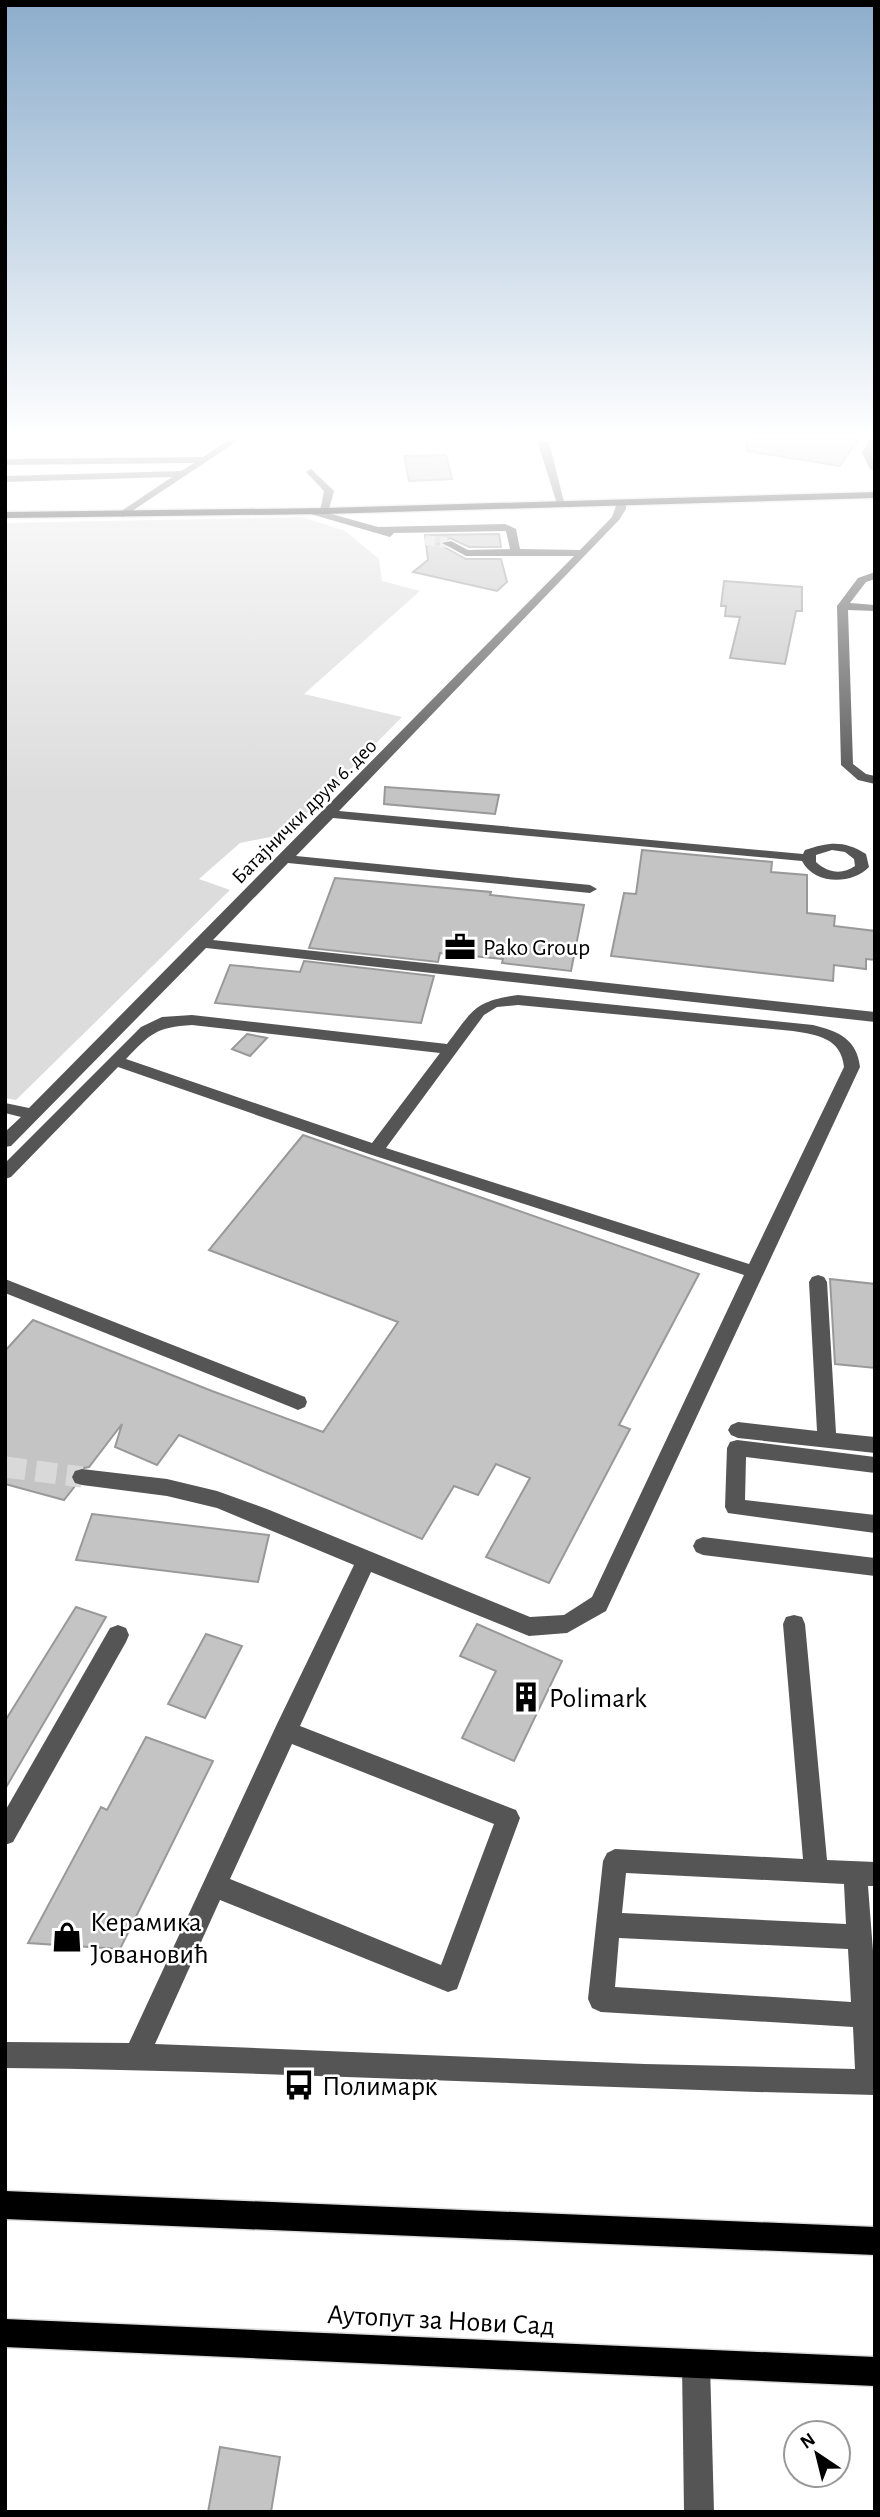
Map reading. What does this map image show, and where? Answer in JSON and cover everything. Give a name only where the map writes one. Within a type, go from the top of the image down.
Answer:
[{"type":"main road","points":[[5,2205],[875,2241]]},
{"type":"main road","name":"Аутопут за Нови Сад","points":[[5,2333],[875,2372]]},
{"type":"street","name":"Батајнички друм 6. део","points":[[5,1142],[332,814],[579,557]]},
{"type":"street","points":[[875,575],[862,580],[842,606],[847,765],[862,777],[875,780]]},
{"type":"street","points":[[842,606],[875,608]]},
{"type":"street","points":[[332,814],[808,858]]},
{"type":"street","points":[[287,859],[590,889]]},
{"type":"street","points":[[203,943],[875,1017]]},
{"type":"street","points":[[82,1477],[149,1483],[197,1493],[225,1502],[529,1627],[567,1624],[599,1604],[849,1076],[852,1059],[844,1042],[826,1032],[793,1026],[505,1000],[493,1003],[479,1012],[375,1150]]},
{"type":"street","points":[[5,1173],[153,1026],[176,1020],[451,1049]]},
{"type":"street","points":[[115,1061],[375,1150],[754,1272]]},
{"type":"street","points":[[5,1108],[33,1114]]},
{"type":"street","points":[[818,1282],[827,1440]]},
{"type":"street","points":[[5,1286],[298,1402]]},
{"type":"street","points":[[738,1430],[875,1445]]},
{"type":"street","points":[[875,1465],[737,1448],[735,1507],[875,1524]]},
{"type":"street","points":[[703,1546],[875,1567]]},
{"type":"street","points":[[137,2056],[285,1731],[366,1561]]},
{"type":"street","points":[[794,1624],[816,1871]]},
{"type":"street","points":[[5,1834],[118,1635]]},
{"type":"street","points":[[214,1885],[448,1980],[508,1818],[285,1731]]},
{"type":"street","points":[[5,2055],[137,2056],[645,2077],[872,2082],[870,2015],[860,1937],[865,1874],[615,1861],[601,2000],[870,2015]]},
{"type":"street","points":[[608,1925],[860,1937]]},
{"type":"street","points":[[696,2364],[699,2512]]},
{"type":"shaded area","points":[[5,557],[377,557],[382,581],[420,591],[304,694],[402,717],[286,834],[240,843],[199,879],[230,890],[16,1100],[5,1098]]},
{"type":"building","points":[[428,557],[501,559],[507,582],[497,591],[413,572]]},
{"type":"building","points":[[724,581],[802,587],[802,611],[796,611],[785,664],[730,658],[740,617],[725,616],[726,606],[721,606]]},
{"type":"building","points":[[385,787],[499,795],[495,814],[384,804]]},
{"type":"building","points":[[642,850],[772,862],[771,872],[807,875],[807,913],[835,916],[834,926],[875,931],[875,960],[866,959],[866,969],[834,965],[833,981],[611,956],[624,893],[636,894]]},
{"type":"building","points":[[335,878],[491,892],[490,895],[584,905],[571,971],[502,963],[503,959],[440,953],[438,962],[309,948]]},
{"type":"building","points":[[304,961],[434,976],[421,1023],[215,1003],[230,965],[300,972]]},
{"type":"building","points":[[247,1034],[267,1038],[250,1056],[232,1049]]},
{"type":"building","points":[[303,1135],[699,1274],[619,1425],[630,1429],[549,1583],[486,1557],[530,1478],[496,1464],[478,1495],[454,1486],[422,1539],[179,1435],[157,1465],[115,1447],[122,1424],[89,1467],[73,1470],[70,1478],[75,1486],[64,1500],[5,1484],[5,1351],[33,1320],[323,1432],[398,1322],[209,1250]]},
{"type":"building","points":[[830,1279],[875,1284],[875,1368],[835,1364]]},
{"type":"building","points":[[92,1514],[269,1535],[258,1582],[76,1560]]},
{"type":"building","points":[[76,1607],[106,1617],[5,1789],[5,1721]]},
{"type":"building","name":"Polimark","points":[[477,1624],[562,1661],[514,1761],[462,1738],[496,1671],[460,1656]]},
{"type":"building","points":[[206,1634],[242,1646],[205,1718],[168,1704]]},
{"type":"building","points":[[146,1737],[213,1761],[120,1949],[28,1943],[101,1807],[107,1810]]},
{"type":"building","points":[[220,2447],[280,2457],[271,2512],[208,2512]]},
{"type":"tunnel","points":[[5,1467],[82,1477]]},
{"type":"place","name":"Pako Group","points":[[460,947]]},
{"type":"place","name":"Polimark","points":[[526,1697]]},
{"type":"place","name":"Керамика Јовановић","points":[[67,1937]]},
{"type":"place","name":"Полимарк","points":[[299,2085]]}]
